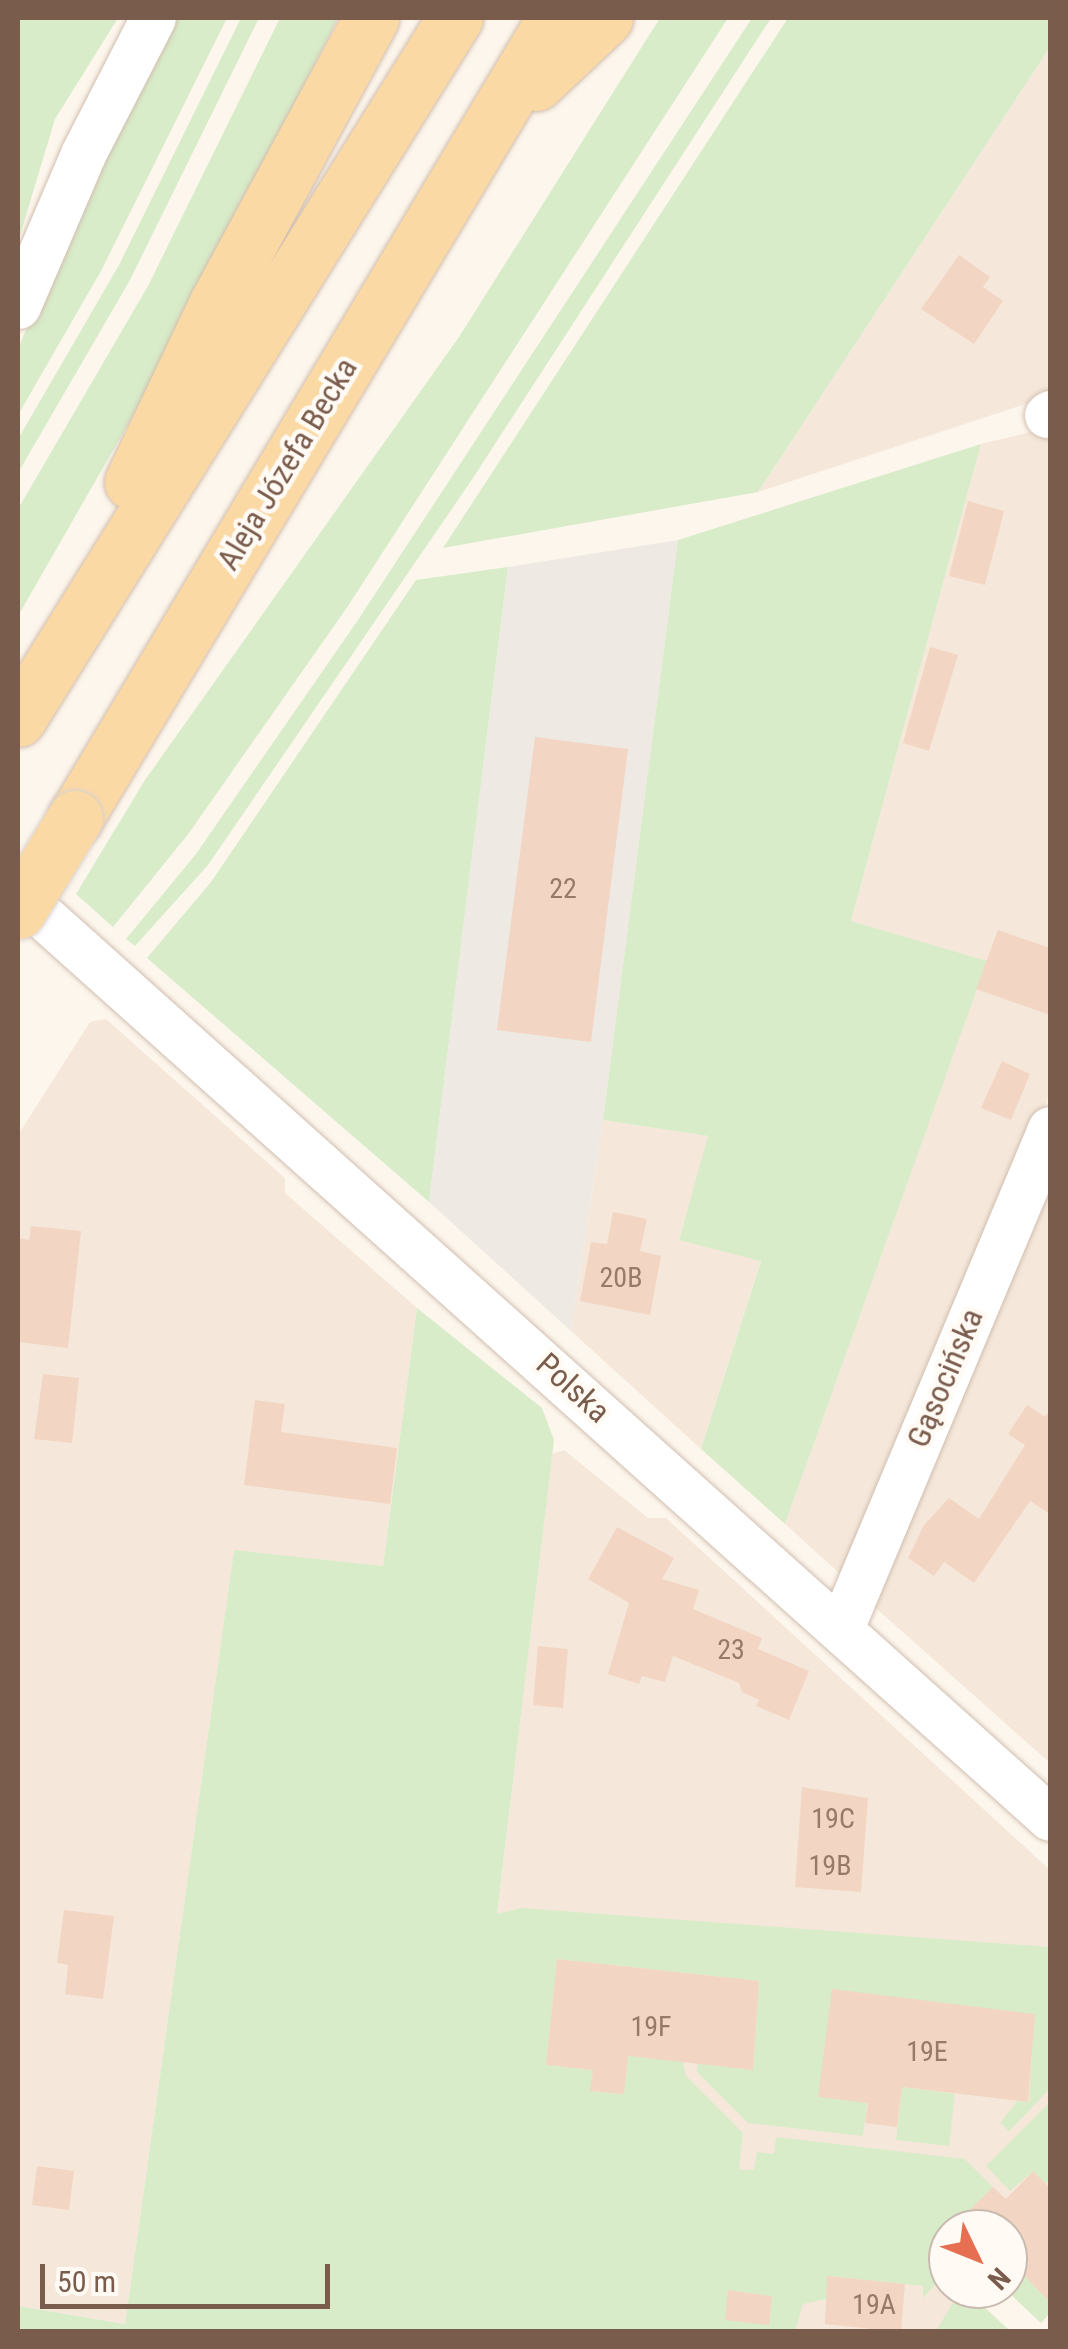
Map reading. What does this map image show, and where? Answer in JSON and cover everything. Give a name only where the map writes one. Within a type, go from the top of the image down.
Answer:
[{"type":"main road","points":[[94,594],[118,512],[153,433],[371,18]]},
{"type":"main road","points":[[18,719],[455,18]]},
{"type":"main road","name":"Aleja Józefa Becka","points":[[18,911],[555,18]]},
{"type":"main road","points":[[482,138],[605,18]]},
{"type":"street","points":[[18,306],[82,154],[153,18]]},
{"type":"street","name":"Polska","points":[[18,894],[1050,1818]]},
{"type":"street","name":"Gąsocińska","points":[[840,1628],[1050,1129]]},
{"type":"shaded area","points":[[1050,47],[1050,396],[758,492]]},
{"type":"shaded area","points":[[1050,427],[1050,1093],[849,1582],[785,1524],[986,962],[851,921],[981,444]]},
{"type":"shaded area","points":[[678,540],[603,1120],[571,1331],[429,1202],[508,567]]},
{"type":"shaded area","points":[[106,1019],[285,1178],[285,1193],[417,1308],[383,1566],[234,1551],[125,2324],[18,2306],[18,1135],[90,1022]]},
{"type":"shaded area","points":[[603,1120],[709,1136],[679,1239],[761,1260],[701,1449],[571,1331]]},
{"type":"shaded area","points":[[1050,1162],[1050,1763],[868,1601]]},
{"type":"shaded area","points":[[564,1450],[648,1518],[666,1518],[1050,1870],[1050,2313],[1041,2323],[1026,2309],[1028,2209],[928,2209],[928,2309],[986,2309],[1010,2331],[658,2331],[499,2107],[497,1915],[552,1454]]},
{"type":"green space","points":[[18,18],[118,18],[55,119],[18,242]]},
{"type":"green space","points":[[171,18],[227,18],[101,271],[18,415],[18,349],[90,179]]},
{"type":"green space","points":[[241,18],[259,18],[130,280],[18,473],[18,439],[119,265]]},
{"type":"green space","points":[[280,18],[338,18],[174,344],[18,616],[18,509],[148,286]]},
{"type":"green space","points":[[660,18],[728,18],[348,606],[189,833],[113,927],[76,894],[145,780],[459,337]]},
{"type":"green space","points":[[752,18],[771,18],[471,481],[208,865],[135,946],[126,939],[196,854],[358,620]]},
{"type":"green space","points":[[788,18],[1050,18],[1050,47],[758,492],[443,548]]},
{"type":"green space","points":[[981,444],[851,921],[987,961],[785,1524],[701,1449],[761,1261],[679,1240],[708,1136],[603,1120],[678,540]]},
{"type":"green space","points":[[508,567],[429,1202],[147,958],[211,882],[416,580]]},
{"type":"green space","points":[[417,1308],[542,1408],[554,1440],[497,1914],[522,1908],[1050,1947],[1050,2089],[1009,2131],[1000,2123],[1017,2101],[1029,2102],[1034,2014],[867,2103],[863,2136],[748,2123],[697,2072],[698,2063],[753,2070],[759,1981],[557,1959],[546,2065],[593,2070],[591,2091],[624,2094],[628,2056],[683,2061],[686,2076],[743,2133],[739,2170],[754,2170],[757,2152],[774,2154],[776,2137],[965,2159],[993,2187],[971,2209],[928,2209],[928,2293],[923,2298],[923,2286],[828,2276],[826,2299],[803,2304],[795,2332],[18,2332],[18,2306],[125,2324],[234,1550],[383,1566]]},
{"type":"green space","points":[[902,2087],[955,2094],[949,2146],[896,2140]]},
{"type":"green space","points":[[1050,2102],[1050,2180],[1046,2184],[1033,2171],[1010,2191],[986,2166]]},
{"type":"green space","points":[[1050,2276],[1050,2313],[1041,2323],[1026,2309],[1028,2279],[1037,2288]]},
{"type":"green space","points":[[949,2309],[986,2309],[1010,2331],[936,2331]]},
{"type":"building","points":[[959,255],[990,277],[983,287],[1003,301],[974,344],[921,309]]},
{"type":"building","points":[[968,501],[1004,511],[985,585],[949,576]]},
{"type":"building","points":[[930,647],[958,655],[929,751],[903,743]]},
{"type":"building","points":[[535,737],[628,749],[591,1042],[497,1030]]},
{"type":"building","points":[[998,930],[1050,948],[1050,1015],[976,989]]},
{"type":"building","points":[[1002,1061],[1030,1074],[1011,1120],[981,1108]]},
{"type":"building","points":[[613,1212],[647,1219],[640,1251],[661,1256],[650,1315],[580,1301],[591,1242],[607,1244]]},
{"type":"building","points":[[31,1226],[81,1231],[68,1348],[18,1342],[18,1238],[29,1240]]},
{"type":"building","points":[[43,1374],[79,1378],[72,1443],[34,1439]]},
{"type":"building","points":[[255,1400],[285,1404],[281,1432],[397,1448],[390,1504],[244,1485]]},
{"type":"building","points":[[1027,1405],[1045,1417],[1050,1410],[1050,1514],[1030,1501],[974,1583],[944,1562],[934,1576],[908,1558],[924,1525],[949,1498],[979,1519],[1025,1445],[1008,1434]]},
{"type":"building","points":[[617,1527],[674,1558],[662,1579],[699,1590],[693,1609],[762,1638],[758,1649],[809,1671],[789,1720],[756,1706],[759,1700],[742,1692],[739,1683],[673,1656],[665,1682],[642,1676],[639,1684],[608,1674],[629,1603],[588,1579]]},
{"type":"building","points":[[538,1646],[568,1649],[563,1708],[533,1705]]},
{"type":"building","points":[[802,1787],[868,1798],[861,1892],[795,1887]]},
{"type":"building","points":[[64,1910],[114,1916],[103,1999],[65,1994],[68,1965],[57,1963]]},
{"type":"building","points":[[557,1959],[759,1981],[753,2070],[628,2056],[624,2094],[590,2091],[593,2070],[546,2065]]},
{"type":"building","points":[[832,1989],[1035,2014],[1028,2102],[902,2087],[897,2127],[865,2123],[868,2103],[818,2097]]},
{"type":"building","points":[[37,2166],[74,2171],[69,2210],[32,2205]]},
{"type":"building","points":[[1033,2171],[1050,2188],[1050,2302],[1028,2279],[1028,2209],[970,2209],[993,2187],[1006,2199]]},
{"type":"building","points":[[827,2276],[905,2284],[901,2332],[825,2324]]},
{"type":"building","points":[[728,2290],[772,2296],[769,2325],[725,2320]]}]
